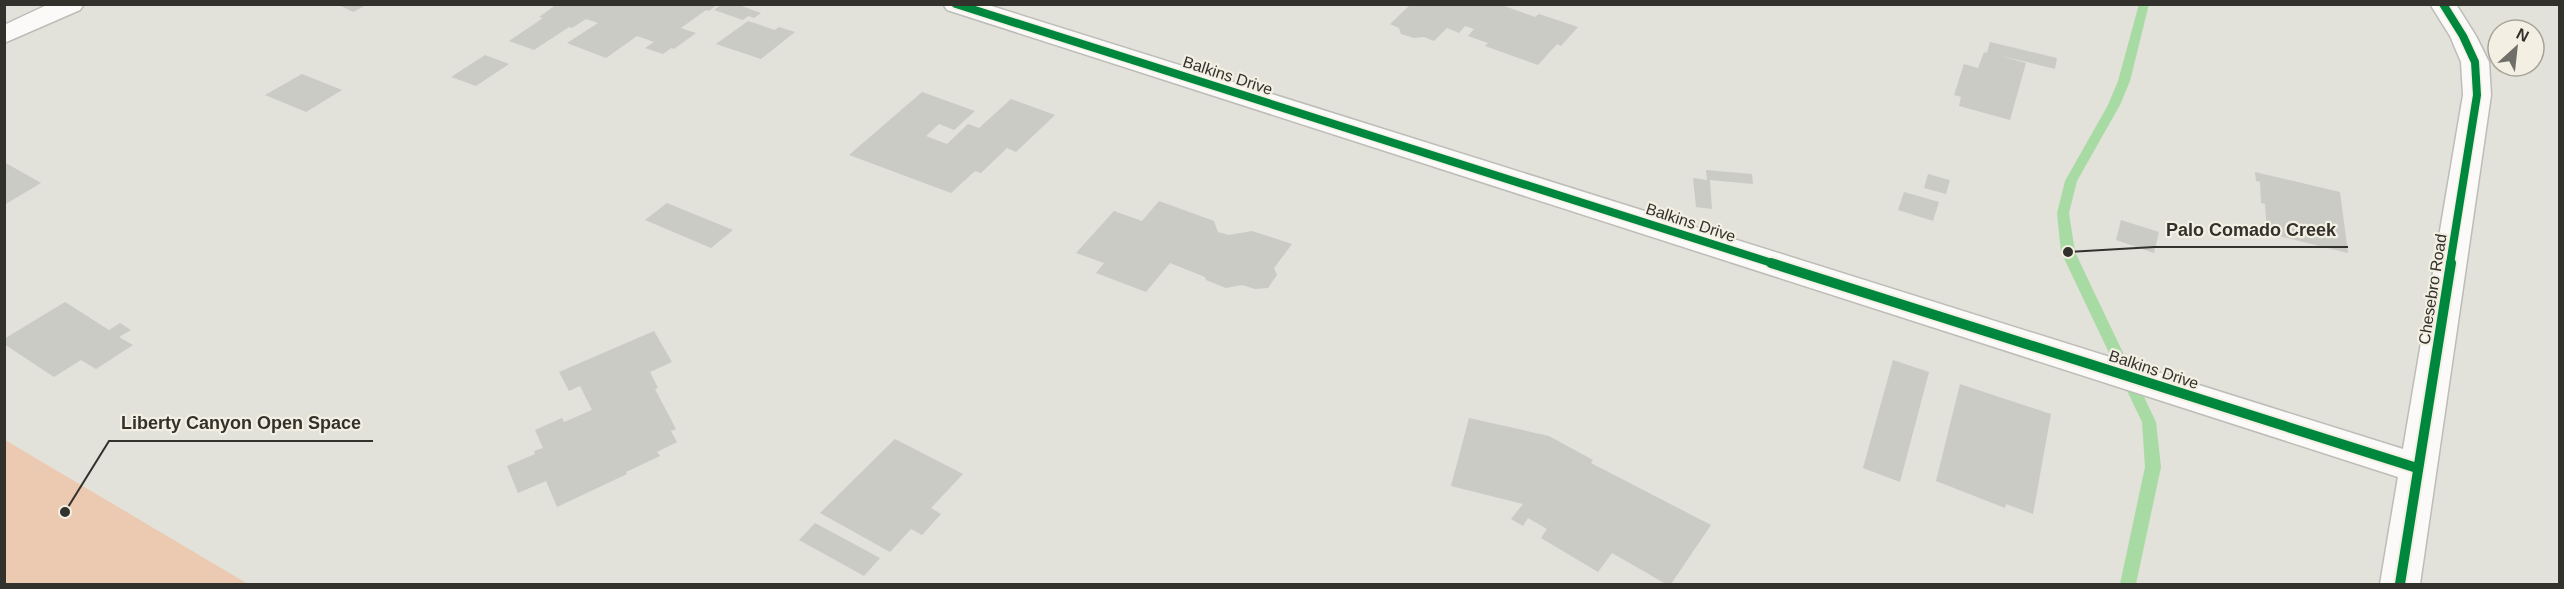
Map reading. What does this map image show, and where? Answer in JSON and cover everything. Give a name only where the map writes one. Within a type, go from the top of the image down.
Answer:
[{"type":"street","points":[[4,35],[71,4]]},
{"type":"street","name":"Balkins Drive","points":[[956,4],[2417,468]]},
{"type":"street","name":"Chesebro Road","points":[[2400,585],[2477,95],[2475,62],[2463,36],[2443,4]]},
{"type":"shaded area","points":[[5,440],[248,584],[5,584]]},
{"type":"building","points":[[337,4],[368,4],[353,12]]},
{"type":"building","points":[[557,4],[718,4],[681,28],[696,33],[663,54],[645,48],[654,42],[637,36],[606,58],[567,43],[598,23],[586,19],[572,28],[569,27],[534,50],[509,41],[543,18],[539,17]]},
{"type":"building","points":[[722,4],[736,4],[761,13],[754,18],[748,16],[743,20],[714,10]]},
{"type":"building","points":[[1411,4],[1499,4],[1535,17],[1539,14],[1578,27],[1561,46],[1557,44],[1538,65],[1485,46],[1488,43],[1468,36],[1474,29],[1465,26],[1459,33],[1447,28],[1434,41],[1424,37],[1414,38],[1401,34],[1399,28],[1390,24]]},
{"type":"building","points":[[748,21],[775,30],[779,27],[795,32],[761,59],[716,44]]},
{"type":"building","points":[[1990,42],[2057,58],[2055,69],[1998,55],[2026,63],[2010,120],[1959,106],[1961,97],[1954,95],[1964,64],[1978,68],[1984,52],[1987,53]]},
{"type":"building","points":[[485,55],[509,64],[476,86],[451,77]]},
{"type":"building","points":[[302,74],[342,90],[306,112],[265,95]]},
{"type":"building","points":[[922,92],[975,111],[954,130],[939,124],[926,136],[947,144],[968,124],[979,128],[1011,99],[1055,115],[1016,152],[1007,148],[981,173],[975,171],[951,193],[849,155]]},
{"type":"building","points":[[4,162],[41,183],[4,205]]},
{"type":"building","points":[[1706,170],[1752,174],[1753,184],[1710,180],[1712,209],[1696,207],[1693,178],[1707,180]]},
{"type":"building","points":[[2255,172],[2340,192],[2348,253],[2267,233],[2265,204],[2261,203],[2260,182],[2256,181]]},
{"type":"building","points":[[1928,174],[1950,180],[1946,194],[1924,188]]},
{"type":"building","points":[[1904,192],[1939,202],[1933,221],[1898,210]]},
{"type":"building","points":[[1159,201],[1214,221],[1218,232],[1229,235],[1252,231],[1292,244],[1274,268],[1277,275],[1268,288],[1255,289],[1242,285],[1226,288],[1170,263],[1146,292],[1096,273],[1104,263],[1076,253],[1114,211],[1142,221]]},
{"type":"building","points":[[667,203],[733,230],[711,248],[645,220]]},
{"type":"building","points":[[2121,220],[2159,232],[2154,253],[2116,240]]},
{"type":"building","points":[[65,302],[109,330],[120,323],[131,330],[119,337],[133,345],[96,369],[81,360],[54,377],[4,344],[4,339]]},
{"type":"building","points":[[654,331],[672,362],[650,372],[658,388],[655,389],[676,429],[671,431],[677,442],[657,452],[660,456],[626,472],[627,474],[557,507],[546,481],[518,493],[507,466],[543,448],[535,430],[562,418],[564,422],[592,410],[580,386],[569,391],[559,372]]},
{"type":"building","points":[[1893,360],[1929,372],[1900,482],[1863,468]]},
{"type":"building","points":[[1960,384],[2051,414],[2033,514],[2006,504],[2005,508],[1936,481]]},
{"type":"building","points":[[1469,418],[1549,436],[1593,460],[1591,463],[1711,525],[1671,584],[1666,584],[1612,553],[1598,572],[1541,538],[1547,529],[1528,518],[1523,526],[1511,519],[1523,504],[1451,486]]},
{"type":"building","points":[[895,439],[963,474],[931,508],[941,514],[922,535],[911,529],[890,552],[820,513]]},
{"type":"building","points":[[815,523],[880,558],[864,576],[799,540]]},
{"type":"waterway","points":[[2128,584],[2153,467],[2149,422],[2068,252],[2063,213],[2071,181],[2114,105],[2124,81],[2144,4]]},
{"type":"cycle path","points":[[956,4],[2417,468]]},
{"type":"cycle path","points":[[2400,584],[2477,95],[2475,62],[2463,36],[2443,4]]},
{"type":"place","name":"Palo Comado Creek","points":[[2068,252]]},
{"type":"place","name":"Liberty Canyon Open Space","points":[[65,512]]}]
